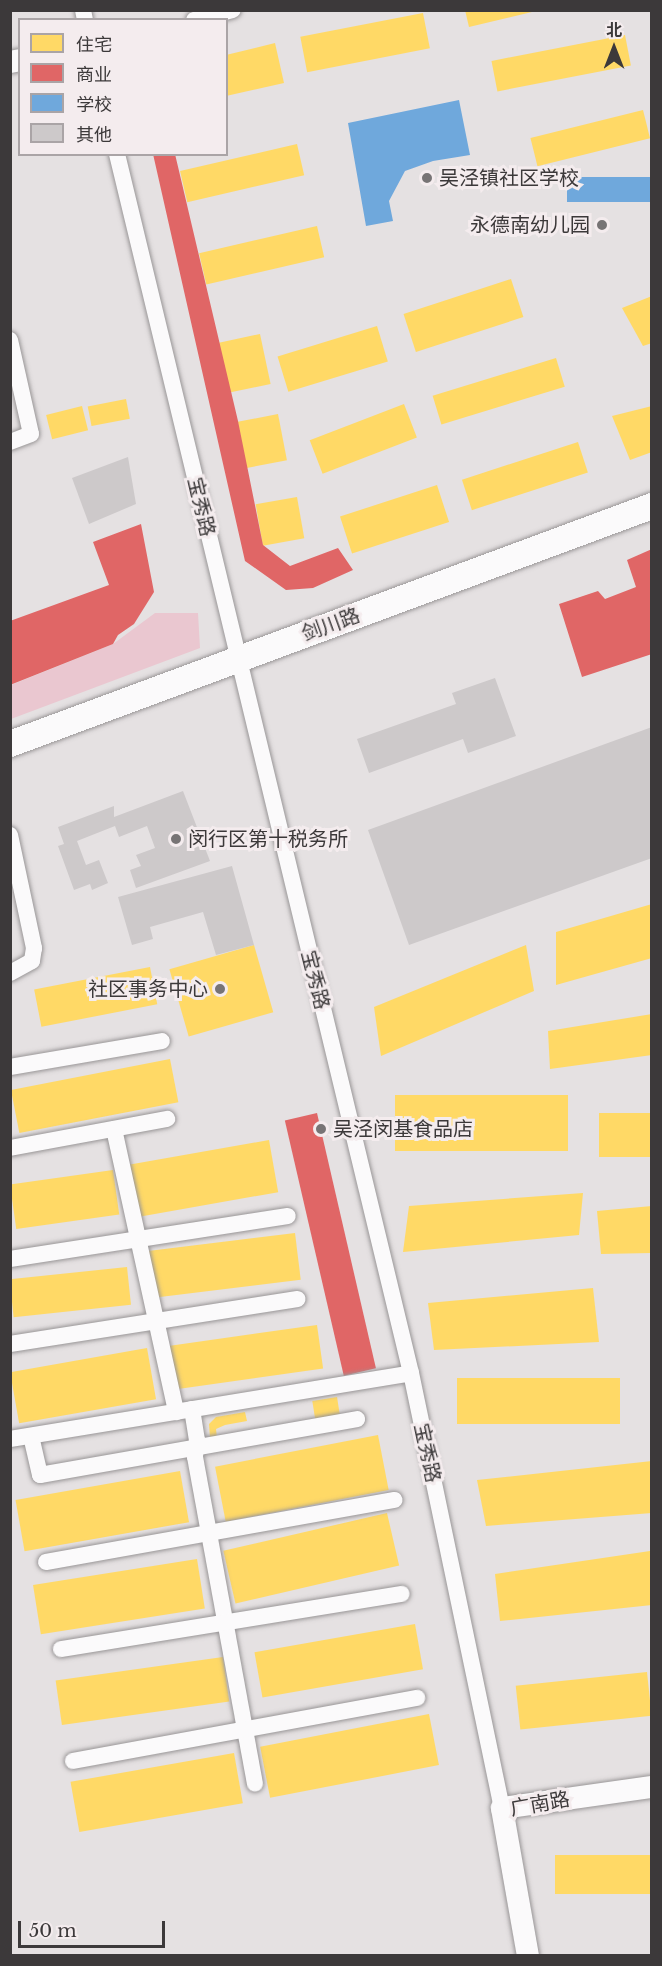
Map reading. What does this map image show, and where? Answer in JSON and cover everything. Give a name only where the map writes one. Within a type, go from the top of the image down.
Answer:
[{"type":"main road","name":"剑川路","points":[[10,744],[651,506]]},
{"type":"street","points":[[202,18],[233,10]]},
{"type":"street","name":"宝秀路","points":[[117,156],[411,1373],[502,1808]]},
{"type":"street","points":[[10,340],[31,434],[10,442]]},
{"type":"street","points":[[10,835],[34,948],[32,961],[10,973]]},
{"type":"street","points":[[10,1067],[162,1041]]},
{"type":"street","points":[[10,1148],[167,1119]]},
{"type":"street","points":[[114,1129],[157,1322],[196,1447],[209,1533],[255,1784]]},
{"type":"street","points":[[10,1259],[288,1216]]},
{"type":"street","points":[[10,1344],[298,1299]]},
{"type":"street","points":[[10,1439],[411,1373]]},
{"type":"street","points":[[31,1436],[40,1475],[357,1419]]},
{"type":"street","points":[[46,1562],[395,1500]]},
{"type":"street","points":[[61,1648],[402,1594]]},
{"type":"street","points":[[73,1761],[417,1698]]},
{"type":"street","name":"广南路","points":[[528,1956],[502,1808],[651,1787]]},
{"type":"shaded area","points":[[155,613],[198,613],[200,648],[11,719],[11,685],[113,644]]},
{"type":"building: 住宅","points":[[465,10],[536,10],[536,11],[469,27]]},
{"type":"building: 住宅","points":[[423,13],[430,48],[307,72],[300,37]]},
{"type":"building: 住宅","points":[[625,35],[631,65],[497,91],[491,61]]},
{"type":"building: 住宅","points":[[275,43],[284,83],[228,96],[228,55]]},
{"type":"building: 住宅","points":[[643,110],[650,138],[537,166],[530,138]]},
{"type":"building: 住宅","points":[[297,144],[304,175],[187,202],[180,171]]},
{"type":"building: 住宅","points":[[317,226],[324,257],[206,284],[199,253]]},
{"type":"building: 住宅","points":[[511,279],[523,317],[416,352],[404,314]]},
{"type":"building: 住宅","points":[[652,296],[652,343],[643,346],[622,308]]},
{"type":"building: 住宅","points":[[377,326],[388,361],[288,392],[278,356]]},
{"type":"building: 住宅","points":[[260,334],[271,384],[230,393],[219,343]]},
{"type":"building: 住宅","points":[[556,358],[565,387],[441,424],[433,396]]},
{"type":"building: 住宅","points":[[126,399],[130,419],[92,426],[88,406]]},
{"type":"building: 住宅","points":[[404,404],[417,438],[323,474],[310,440]]},
{"type":"building: 住宅","points":[[82,406],[88,430],[52,439],[46,415]]},
{"type":"building: 住宅","points":[[652,406],[652,452],[630,460],[612,416]]},
{"type":"building: 住宅","points":[[278,414],[287,460],[247,468],[238,422]]},
{"type":"building: 住宅","points":[[578,442],[588,472],[472,510],[462,480]]},
{"type":"building: 住宅","points":[[437,485],[449,522],[352,554],[340,517]]},
{"type":"building: 住宅","points":[[297,497],[304,538],[263,546],[256,504]]},
{"type":"building: 住宅","points":[[652,904],[652,958],[556,985],[556,932]]},
{"type":"building: 住宅","name":"社区事务中心","points":[[254,945],[273,1012],[189,1037],[169,969]]},
{"type":"building: 住宅","points":[[526,945],[534,991],[381,1056],[374,1007]]},
{"type":"building: 住宅","points":[[150,967],[157,1004],[41,1027],[34,990]]},
{"type":"building: 住宅","points":[[652,1014],[652,1055],[550,1069],[548,1031]]},
{"type":"building: 住宅","points":[[170,1059],[178,1102],[19,1133],[11,1090]]},
{"type":"building: 住宅","points":[[395,1095],[568,1095],[568,1151],[395,1151]]},
{"type":"building: 住宅","points":[[599,1113],[652,1113],[652,1157],[599,1157]]},
{"type":"building: 住宅","points":[[269,1140],[278,1192],[139,1217],[130,1164]]},
{"type":"building: 住宅","points":[[113,1170],[119,1215],[16,1229],[10,1184]]},
{"type":"building: 住宅","points":[[583,1193],[579,1235],[403,1252],[409,1206]]},
{"type":"building: 住宅","points":[[652,1206],[652,1253],[601,1254],[597,1211]]},
{"type":"building: 住宅","points":[[295,1233],[301,1280],[154,1298],[148,1251]]},
{"type":"building: 住宅","points":[[127,1267],[131,1305],[14,1317],[10,1279]]},
{"type":"building: 住宅","points":[[593,1288],[599,1342],[434,1350],[428,1303]]},
{"type":"building: 住宅","points":[[317,1325],[323,1369],[175,1389],[168,1346]]},
{"type":"building: 住宅","points":[[147,1348],[156,1399],[19,1423],[10,1372]]},
{"type":"building: 住宅","points":[[457,1378],[620,1378],[620,1424],[457,1424]]},
{"type":"building: 住宅","points":[[337,1397],[340,1416],[315,1420],[312,1401]]},
{"type":"building: 住宅","points":[[245,1412],[247,1421],[216,1429],[217,1438],[210,1438],[209,1424],[216,1417]]},
{"type":"building: 住宅","points":[[378,1435],[389,1490],[226,1522],[215,1467]]},
{"type":"building: 住宅","points":[[652,1461],[652,1513],[486,1526],[477,1480]]},
{"type":"building: 住宅","points":[[180,1471],[189,1522],[25,1551],[16,1500]]},
{"type":"building: 住宅","points":[[387,1513],[399,1566],[235,1603],[223,1551]]},
{"type":"building: 住宅","points":[[650,1551],[652,1605],[500,1621],[495,1574]]},
{"type":"building: 住宅","points":[[197,1559],[205,1608],[41,1634],[33,1585]]},
{"type":"building: 住宅","points":[[415,1624],[423,1669],[262,1698],[254,1652]]},
{"type":"building: 住宅","points":[[223,1657],[229,1702],[62,1725],[56,1681]]},
{"type":"building: 住宅","points":[[647,1672],[652,1716],[520,1730],[516,1686]]},
{"type":"building: 住宅","points":[[429,1714],[439,1765],[270,1798],[260,1747]]},
{"type":"building: 住宅","points":[[234,1753],[243,1803],[79,1832],[71,1782]]},
{"type":"building: 住宅","points":[[555,1855],[652,1855],[652,1894],[555,1894]]},
{"type":"building: 商业","points":[[153,156],[175,156],[238,421],[263,545],[290,566],[338,548],[353,570],[313,588],[286,590],[245,561]]},
{"type":"building: 商业","points":[[141,524],[154,592],[134,624],[118,635],[113,644],[10,685],[10,621],[109,585],[93,542]]},
{"type":"building: 商业","points":[[652,549],[652,654],[582,677],[559,604],[598,591],[605,599],[636,587],[627,560]]},
{"type":"building: 商业","points":[[317,1113],[376,1368],[344,1376],[285,1120]]},
{"type":"building: 学校","points":[[459,100],[470,155],[433,161],[405,171],[389,201],[393,221],[366,226],[348,123]]},
{"type":"building: 学校","points":[[567,177],[652,177],[652,202],[567,202]]},
{"type":"building: 其他","points":[[128,457],[136,504],[89,524],[72,478]]},
{"type":"building: 其他","points":[[495,678],[516,736],[468,753],[463,739],[369,773],[357,739],[456,704],[452,693]]},
{"type":"building: 其他","points":[[652,727],[652,858],[409,945],[368,830]]},
{"type":"building: 其他","name":"闵行区第十税务所","points":[[183,791],[210,861],[136,888],[130,870],[141,866],[136,855],[155,848],[147,826],[119,837],[115,826],[77,841],[86,865],[99,860],[108,883],[92,890],[90,884],[74,890],[58,846],[64,844],[58,827],[114,806],[114,817]]},
{"type":"building: 其他","points":[[232,866],[254,945],[216,955],[203,912],[150,927],[153,939],[132,945],[118,897]]},
{"type":"place","name":"吴泾镇社区学校","points":[[427,178]]},
{"type":"place","name":"永德南幼儿园","points":[[602,225]]},
{"type":"place","name":"闵行区第十税务所","points":[[176,839]]},
{"type":"place","name":"社区事务中心","points":[[220,989]]},
{"type":"place","name":"吴泾闵基食品店","points":[[321,1129]]}]
